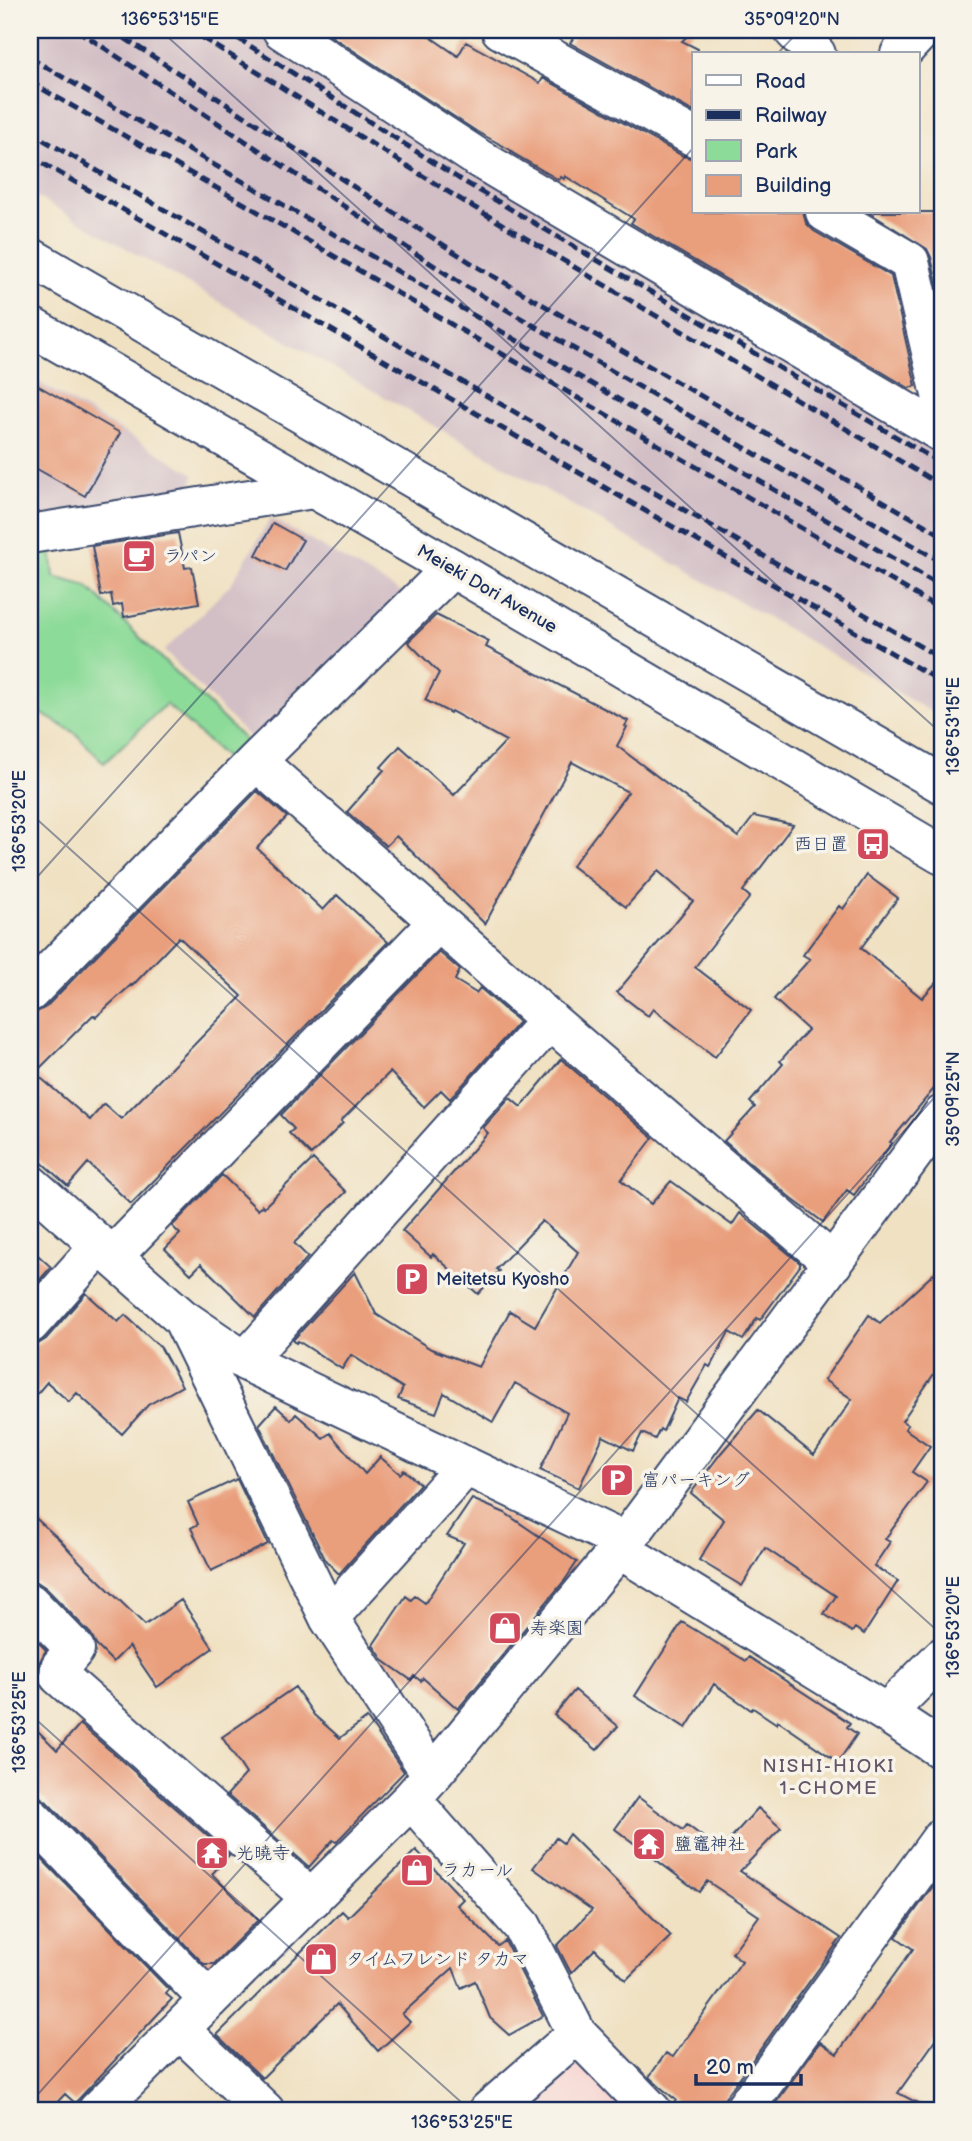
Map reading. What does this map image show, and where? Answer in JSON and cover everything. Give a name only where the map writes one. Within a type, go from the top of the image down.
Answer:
[{"type":"street","points":[[282,30],[478,158],[942,433]]},
{"type":"street","points":[[501,30],[692,136]]},
{"type":"street","points":[[793,30],[814,52]]},
{"type":"street","points":[[902,52],[922,30]]},
{"type":"street","points":[[828,214],[909,262],[942,399]]},
{"type":"street","points":[[30,257],[942,784]]},
{"type":"street","name":"Meieki Dori Avenue","points":[[30,326],[452,568],[942,855]]},
{"type":"street","points":[[30,534],[313,489]]},
{"type":"street","points":[[30,992],[256,761],[452,568]]},
{"type":"street","points":[[256,761],[550,1020],[833,1263]]},
{"type":"street","points":[[30,1324],[438,922]]},
{"type":"street","points":[[245,1361],[550,1020]]},
{"type":"street","points":[[97,2111],[422,1787],[622,1546],[942,1115]]},
{"type":"street","points":[[30,1184],[182,1318],[245,1361],[466,1466],[622,1546],[942,1750]]},
{"type":"street","points":[[182,1318],[329,1618],[422,1787],[522,1926],[577,2034],[652,2111]]},
{"type":"street","points":[[329,1618],[466,1466]]},
{"type":"street","points":[[30,1603],[75,1649],[60,1667],[59,1676],[312,1899]]},
{"type":"street","points":[[886,1713],[942,1657]]},
{"type":"street","points":[[30,1816],[209,2000]]},
{"type":"street","points":[[743,2111],[942,1837]]},
{"type":"street","points":[[180,2030],[265,2111]]},
{"type":"street","points":[[488,2111],[577,2034]]},
{"type":"shaded area","points":[[30,30],[269,30],[942,438],[942,718],[30,193]]},
{"type":"shaded area","points":[[30,377],[194,474],[189,501],[30,528]]},
{"type":"shaded area","points":[[271,518],[408,596],[257,745],[164,651],[231,584]]},
{"type":"shaded area","points":[[563,2055],[584,2056],[631,2111],[519,2111],[510,2102]]},
{"type":"green space","points":[[51,547],[54,577],[87,586],[253,748],[235,766],[166,704],[104,763],[75,733],[30,707],[30,552]]},
{"type":"building","points":[[322,30],[420,30],[458,56],[466,42],[540,83],[543,78],[683,156],[692,158],[692,214],[804,214],[806,223],[814,231],[891,276],[916,386],[909,388],[631,223],[634,219],[565,176],[559,180],[476,131]]},
{"type":"building","points":[[579,30],[694,30],[682,41],[698,49],[697,52],[692,52],[692,111],[570,43]]},
{"type":"building","points":[[942,212],[942,304],[927,249],[871,214]]},
{"type":"building","points":[[30,381],[120,433],[85,496],[30,465]]},
{"type":"building","points":[[273,523],[303,540],[285,571],[256,555]]},
{"type":"building","points":[[178,533],[185,568],[192,567],[199,603],[124,617],[122,604],[113,606],[111,594],[101,596],[92,546]]},
{"type":"building","points":[[436,615],[489,641],[486,647],[628,721],[617,746],[738,837],[754,816],[793,825],[743,891],[750,897],[695,967],[751,1010],[715,1057],[653,1009],[648,1016],[617,992],[693,901],[658,871],[626,907],[572,866],[628,792],[572,762],[485,924],[396,836],[386,846],[347,812],[384,770],[381,767],[400,746],[454,795],[506,741],[425,700],[439,673],[408,642]]},
{"type":"building","points":[[257,791],[287,817],[257,848],[323,910],[337,895],[388,942],[131,1204],[88,1163],[68,1186],[30,1152],[30,1016],[46,1007]],"holes":[[[179,937],[242,996],[121,1119],[104,1104],[90,1120],[35,1073],[93,1015],[96,1017],[132,986]]]},
{"type":"building","points":[[867,875],[898,898],[861,948],[922,998],[942,976],[942,1079],[890,1142],[892,1143],[854,1195],[847,1190],[823,1222],[724,1141],[755,1107],[750,1102],[783,1064],[780,1061],[808,1030],[774,999],[810,959],[803,955],[839,906],[843,909]]},
{"type":"building","points":[[439,952],[460,970],[455,980],[476,993],[480,988],[519,1022],[450,1099],[441,1090],[424,1107],[390,1072],[311,1155],[289,1133],[294,1129],[281,1115]]},
{"type":"building","points":[[561,1059],[653,1138],[621,1180],[651,1204],[671,1181],[732,1225],[740,1213],[800,1263],[743,1340],[729,1332],[710,1367],[707,1365],[686,1402],[678,1398],[663,1431],[660,1429],[655,1439],[642,1433],[633,1451],[603,1436],[579,1488],[540,1470],[567,1413],[515,1383],[493,1422],[444,1393],[436,1413],[398,1399],[403,1388],[351,1355],[342,1369],[293,1340],[355,1272],[376,1314],[431,1349],[479,1367],[510,1311],[535,1326],[578,1252],[542,1221],[496,1269],[499,1271],[478,1294],[402,1231],[488,1133],[483,1128],[510,1098],[521,1107]]},
{"type":"building","points":[[313,1159],[346,1192],[294,1243],[308,1257],[255,1317],[201,1264],[191,1274],[165,1249],[180,1234],[172,1226],[222,1175],[258,1210]]},
{"type":"building","points":[[30,1248],[51,1267],[30,1291]]},
{"type":"building","points":[[942,1266],[942,1362],[902,1421],[908,1425],[905,1429],[930,1446],[912,1472],[927,1482],[885,1539],[890,1542],[874,1566],[898,1581],[864,1634],[855,1628],[852,1632],[824,1614],[836,1596],[765,1548],[742,1586],[699,1560],[724,1520],[691,1493],[721,1453],[758,1410],[814,1455],[852,1399],[824,1380],[869,1315],[880,1323]]},
{"type":"building","points":[[86,1293],[118,1322],[125,1315],[161,1348],[182,1386],[148,1405],[122,1434],[77,1393],[69,1402],[47,1382],[30,1402],[30,1345],[46,1339]]},
{"type":"building","points":[[276,1406],[291,1420],[296,1414],[323,1438],[330,1433],[365,1474],[380,1457],[400,1474],[404,1470],[420,1484],[339,1574],[326,1561],[259,1425]]},
{"type":"building","points":[[237,1479],[268,1544],[211,1571],[191,1528],[198,1524],[188,1502]]},
{"type":"building","points":[[472,1499],[505,1513],[577,1562],[458,1709],[423,1678],[421,1681],[414,1676],[411,1680],[384,1661],[373,1645],[406,1596],[411,1600],[415,1596],[425,1603],[464,1543],[447,1536]]},
{"type":"building","points":[[30,1513],[145,1625],[181,1600],[213,1648],[157,1687],[129,1646],[113,1662],[96,1645],[91,1634],[46,1588],[37,1582],[30,1582]]},
{"type":"building","points":[[682,1622],[746,1661],[749,1657],[850,1723],[847,1727],[857,1734],[838,1762],[778,1721],[777,1724],[753,1708],[751,1710],[714,1684],[686,1728],[635,1696]]},
{"type":"building","points":[[30,1634],[46,1650],[38,1665],[38,1683],[30,1692]]},
{"type":"building","points":[[295,1687],[314,1715],[340,1738],[367,1718],[404,1772],[336,1842],[333,1840],[309,1867],[227,1795],[246,1774],[222,1737]]},
{"type":"building","points":[[575,1690],[618,1726],[597,1750],[554,1715]]},
{"type":"building","points":[[30,1723],[57,1750],[80,1724],[229,1855],[212,1874],[258,1920],[214,1964],[204,1964],[46,1801],[37,1795],[30,1795]]},
{"type":"building","points":[[638,1797],[683,1830],[687,1825],[720,1850],[758,1808],[781,1828],[740,1871],[841,1938],[725,2098],[722,2111],[673,2111],[676,2100],[649,2077],[666,2053],[673,2057],[742,1961],[732,1953],[759,1916],[707,1881],[699,1892],[615,1829]]},
{"type":"building","points":[[569,1834],[671,1936],[626,1980],[595,1949],[571,1973],[557,1946],[592,1910],[533,1868],[556,1838],[563,1843]]},
{"type":"building","points":[[30,1847],[169,1990],[166,1994],[172,1999],[75,2103],[65,2094],[49,2111],[30,2111]]},
{"type":"building","points":[[416,1850],[463,1899],[457,1905],[498,1946],[505,1941],[543,2016],[509,2035],[490,2018],[475,1981],[461,1988],[453,1968],[402,2014],[410,2022],[378,2051],[337,2004],[262,2078],[217,2035],[342,1911],[348,1917]]},
{"type":"building","points":[[942,1874],[942,2031],[898,2093],[933,2111],[770,2111],[820,2042],[837,2054],[913,1949],[896,1937]]},
{"type":"railway","points":[[77,30],[462,284],[942,562]]},
{"type":"railway","points":[[112,30],[476,266],[942,535]]},
{"type":"railway","points":[[190,30],[455,196],[942,486]]},
{"type":"railway","points":[[225,30],[458,178],[942,464]]},
{"type":"railway","points":[[30,58],[942,587]]},
{"type":"railway","points":[[30,82],[942,610]]},
{"type":"railway","points":[[30,132],[942,659]]},
{"type":"railway","points":[[30,156],[942,682]]},
{"type":"place","name":"ラパン","points":[[139,556]]},
{"type":"place","name":"西日置","points":[[873,844]]},
{"type":"place","name":"Meitetsu Kyosho","points":[[412,1279]]},
{"type":"place","name":"富パーキング","points":[[617,1480]]},
{"type":"place","name":"寿楽園","points":[[505,1628]]},
{"type":"place","name":"鹽竈神社","points":[[649,1844]]},
{"type":"place","name":"光曉寺","points":[[212,1853]]},
{"type":"place","name":"ラカール","points":[[417,1870]]},
{"type":"place","name":"タイムフレンド タカマ","points":[[321,1959]]},
{"type":"district","name":"NISHI-HIOKI 1-CHOME","points":[[829,1777]]}]
